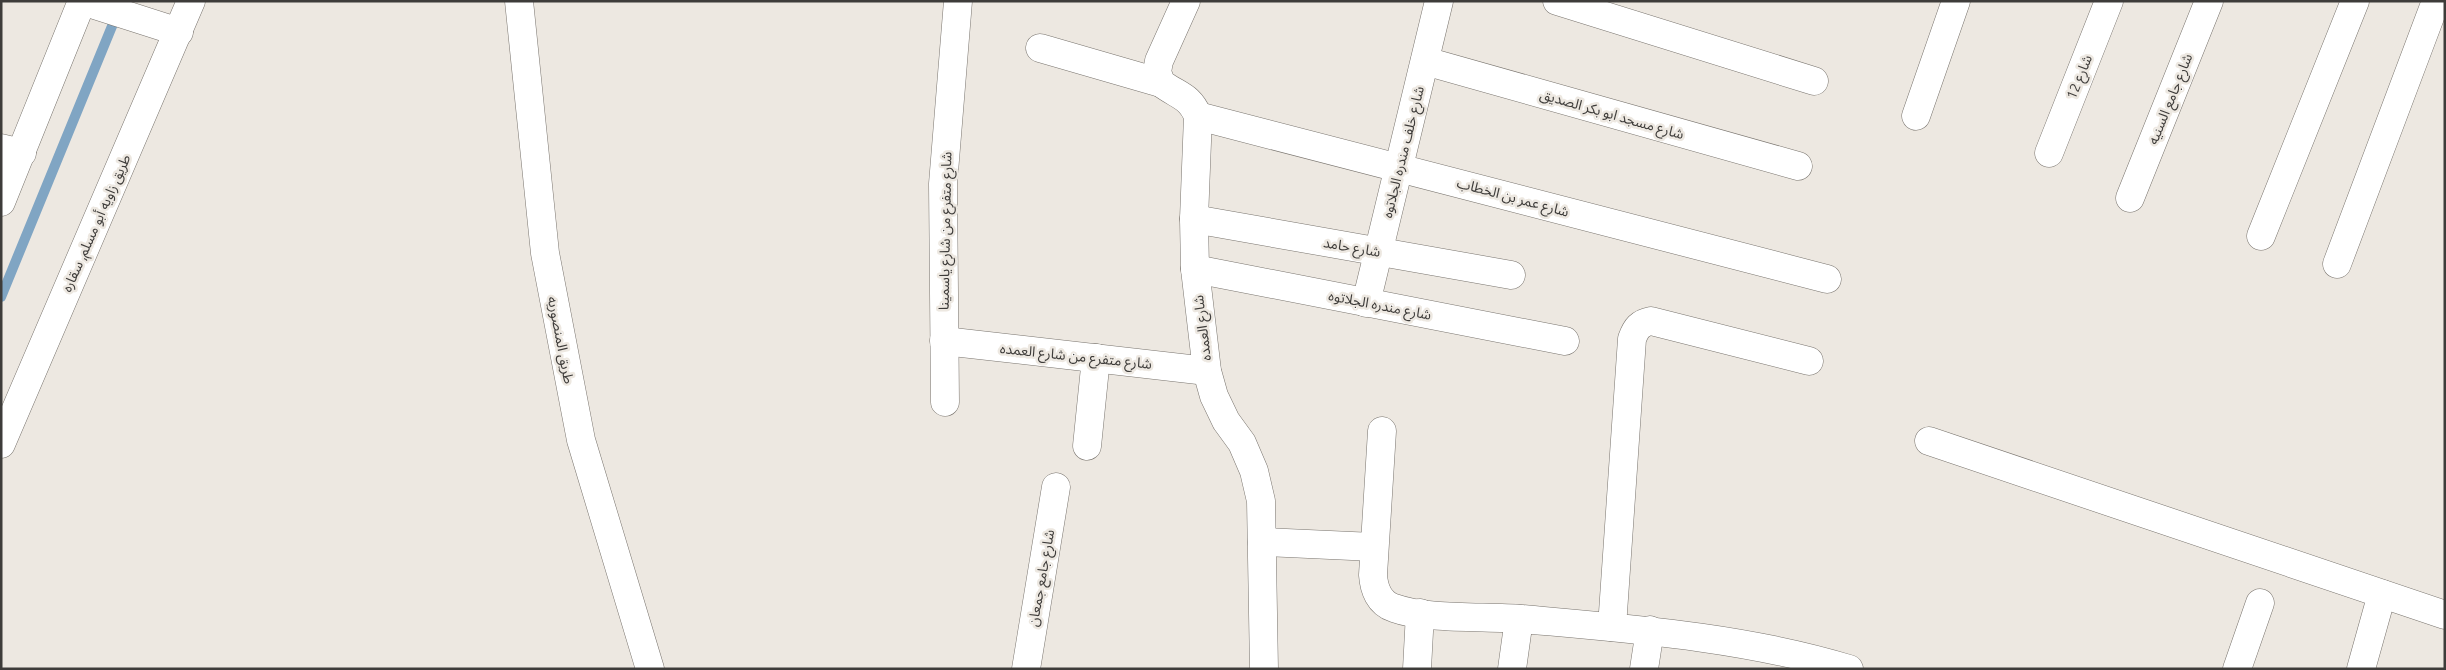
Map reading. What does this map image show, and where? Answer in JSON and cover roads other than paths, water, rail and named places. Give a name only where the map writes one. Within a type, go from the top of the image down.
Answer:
[{"type":"street","points":[[1,202],[11,151],[82,1],[179,32]]},
{"type":"street","name":"طريق زاويه أبو مسلم, سقاره","points":[[1,444],[191,1]]},
{"type":"street","name":"طريق المنصوريه","points":[[519,1],[545,253],[581,440],[650,669]]},
{"type":"street","name":"شارع متفرع من شارع ياسمينا","points":[[945,402],[943,184],[958,1]]},
{"type":"street","points":[[1161,83],[1156,72],[1159,61],[1186,1]]},
{"type":"street","name":"شارع خلف مندره الجلاتوه","points":[[1366,303],[1439,1]]},
{"type":"street","points":[[1557,1],[1814,81]]},
{"type":"street","points":[[1916,116],[1956,1]]},
{"type":"street","name":"شارع 12","points":[[2049,153],[2109,1]]},
{"type":"street","name":"شارع جامع السنيه","points":[[2130,198],[2209,1]]},
{"type":"street","points":[[2262,236],[2355,1]]},
{"type":"street","points":[[2337,264],[2436,1]]},
{"type":"street","points":[[1040,48],[1161,83],[1188,99],[1193,104],[1198,116]]},
{"type":"street","name":"شارع مسجد ابو بكر الصديق","points":[[1425,61],[1798,166]]},
{"type":"street","name":"شارع عمر بن الخطاب","points":[[1198,116],[1827,278]]},
{"type":"street","name":"شارع العمده","points":[[1198,116],[1194,219],[1195,269],[1207,371],[1214,396],[1226,421],[1242,442],[1254,471],[1261,501],[1264,669]]},
{"type":"street","name":"شارع حامد","points":[[1194,219],[1511,275]]},
{"type":"street","name":"شارع مندره الجلاتوه","points":[[1195,269],[1566,341]]},
{"type":"street","points":[[1612,627],[1632,339],[1635,329],[1642,323],[1651,321],[1809,361]]},
{"type":"street","name":"شارع متفرع من شارع العمده","points":[[944,341],[1207,371]]},
{"type":"street","points":[[1087,446],[1096,358]]},
{"type":"street","points":[[1382,431],[1374,548],[1374,589],[1381,600],[1392,608],[1420,613],[1519,618],[1650,630],[1801,662],[1849,669]]},
{"type":"street","points":[[1929,441],[2445,615]]},
{"type":"street","name":"شارع جامع جمعان","points":[[1026,669],[1056,487]]},
{"type":"street","points":[[1262,542],[1374,548]]},
{"type":"street","points":[[2362,669],[2382,594]]},
{"type":"street","points":[[2237,669],[2260,603]]},
{"type":"street","points":[[1417,669],[1420,613]]},
{"type":"street","points":[[1512,669],[1519,618]]},
{"type":"street","points":[[1644,669],[1650,630]]},
{"type":"waterway","points":[[1,297],[117,14]]}]
